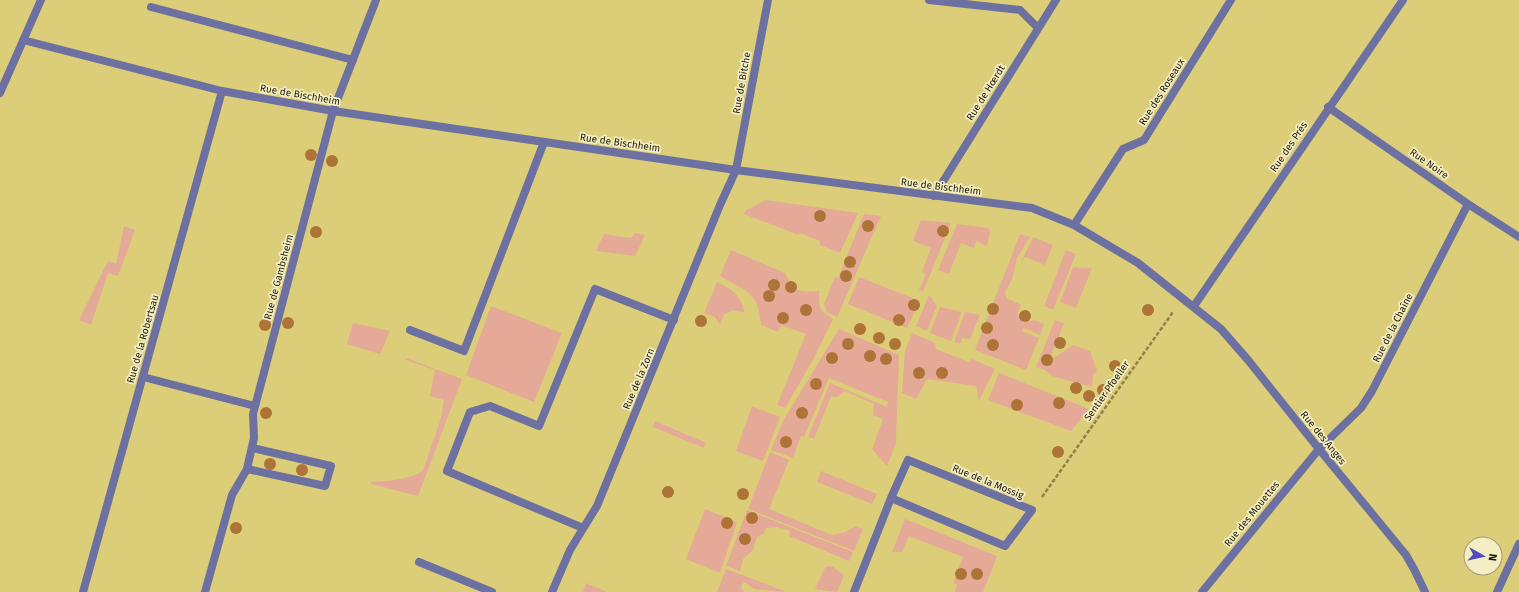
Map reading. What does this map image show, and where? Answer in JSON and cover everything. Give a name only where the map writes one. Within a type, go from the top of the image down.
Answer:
[{"type":"street","points":[[0,93],[41,0]]},
{"type":"street","name":"Rue de Gambsheim","points":[[205,592],[232,496],[247,469],[254,438],[252,414],[333,111],[376,0]]},
{"type":"street","name":"Rue de Bitche","points":[[736,170],[768,0]]},
{"type":"street","points":[[929,0],[1020,10],[1038,28]]},
{"type":"street","name":"Rue de Hœrdt","points":[[934,196],[1056,0]]},
{"type":"street","name":"Rue des Roseaux","points":[[1074,225],[1123,149],[1144,140],[1231,0]]},
{"type":"street","name":"Rue des Prés","points":[[1194,306],[1328,107],[1403,0]]},
{"type":"street","points":[[151,7],[352,60]]},
{"type":"street","name":"Rue de Bischheim","points":[[23,40],[222,91],[333,111],[736,170],[1032,208],[1074,225],[1138,263],[1194,306]]},
{"type":"street","name":"Rue de la Robertsau","points":[[83,592],[222,91]]},
{"type":"street","name":"Rue Noire","points":[[1328,107],[1468,204],[1519,237]]},
{"type":"street","points":[[410,330],[464,351],[544,142]]},
{"type":"street","name":"Rue de la Zorn","points":[[552,592],[570,550],[597,506],[720,205],[736,170]]},
{"type":"street","name":"Rue de la Chaîne","points":[[1318,449],[1335,431],[1361,408],[1372,391],[1468,204]]},
{"type":"street","points":[[583,528],[447,471],[470,412],[490,406],[539,426],[595,289],[674,320]]},
{"type":"street","name":"Rue des Anges","points":[[1194,306],[1221,329],[1248,360],[1318,449],[1406,555],[1425,592]]},
{"type":"street","points":[[143,377],[255,406]]},
{"type":"street","points":[[247,469],[325,486],[331,466],[252,448]]},
{"type":"street","name":"Rue des Mouettes","points":[[1202,592],[1318,449]]},
{"type":"street","name":"Rue de la Mossig","points":[[854,592],[891,498],[908,460],[1032,510],[1005,546],[891,498]]},
{"type":"street","points":[[1497,592],[1519,544]]},
{"type":"street","points":[[419,562],[492,592]]},
{"type":"path","name":"Sentier Pfoeller","points":[[1044,493],[1183,298]]},
{"type":"shaded area","points":[[766,200],[858,213],[840,253],[820,245],[820,241],[800,233],[799,235],[744,214],[746,210]]},
{"type":"shaded area","points":[[864,214],[881,216],[837,317],[827,312],[824,304],[835,277],[838,278]]},
{"type":"shaded area","points":[[921,220],[951,223],[923,292],[919,290],[926,274],[922,272],[931,248],[913,241]]},
{"type":"shaded area","points":[[957,224],[989,228],[990,233],[987,246],[976,241],[974,248],[961,243],[949,274],[938,270]]},
{"type":"shaded area","points":[[124,226],[135,230],[118,276],[108,273],[91,325],[79,320],[108,261],[116,264]]},
{"type":"shaded area","points":[[635,233],[645,235],[635,256],[596,251],[604,234],[631,238]]},
{"type":"shaded area","points":[[1020,234],[1030,237],[1017,258],[1012,279],[1005,293],[1007,298],[1021,305],[1017,314],[1023,323],[1034,320],[1044,324],[1040,335],[1024,328],[1022,331],[1039,338],[1026,370],[975,350]]},
{"type":"shaded area","points":[[1033,237],[1053,245],[1045,265],[1025,257],[1021,263]]},
{"type":"shaded area","points":[[731,250],[785,273],[794,288],[798,290],[819,291],[819,301],[822,311],[833,319],[814,358],[785,408],[777,405],[806,334],[781,325],[778,332],[761,325],[757,305],[749,293],[720,276]]},
{"type":"shaded area","points":[[1066,250],[1076,254],[1053,310],[1044,306]]},
{"type":"shaded area","points":[[1073,267],[1092,268],[1076,308],[1060,302]]},
{"type":"shaded area","points":[[859,277],[920,301],[907,328],[848,304]]},
{"type":"shaded area","points":[[717,282],[736,294],[745,313],[734,310],[724,314],[720,325],[715,317],[704,313]]},
{"type":"shaded area","points":[[929,295],[937,306],[927,331],[916,326]]},
{"type":"shaded area","points":[[491,306],[562,333],[534,402],[466,375]]},
{"type":"shaded area","points":[[940,307],[962,312],[951,341],[930,333]]},
{"type":"shaded area","points":[[965,312],[980,315],[970,339],[962,338],[960,344],[954,342]]},
{"type":"shaded area","points":[[1055,320],[1064,323],[1049,361],[1073,345],[1090,351],[1097,371],[1093,375],[1092,387],[1052,376],[1045,370],[1036,367]]},
{"type":"shaded area","points":[[353,323],[390,331],[380,354],[347,344]]},
{"type":"shaded area","points":[[839,329],[899,355],[896,443],[887,466],[872,449],[883,419],[873,415],[874,404],[845,391],[837,397],[831,396],[814,439],[808,437],[830,383],[887,407],[888,402],[829,378],[804,437],[801,436],[793,458],[771,450],[784,419]]},
{"type":"shaded area","points":[[912,333],[935,343],[936,349],[969,362],[972,359],[995,369],[979,400],[976,386],[927,379],[916,399],[902,393],[905,351]]},
{"type":"shaded area","points":[[406,358],[462,379],[418,496],[371,484],[371,482],[404,478],[423,471],[441,418],[444,400],[430,396],[435,370],[406,360]]},
{"type":"shaded area","points":[[999,373],[1089,409],[1071,431],[988,400]]},
{"type":"shaded area","points":[[752,406],[780,417],[763,461],[736,451]]},
{"type":"shaded area","points":[[655,421],[706,443],[704,448],[653,427]]},
{"type":"shaded area","points":[[770,452],[789,460],[769,509],[832,535],[843,533],[856,526],[863,529],[854,551],[748,509]]},
{"type":"shaded area","points":[[821,471],[877,494],[872,504],[817,482]]},
{"type":"shaded area","points":[[705,509],[737,522],[720,573],[686,559]]},
{"type":"shaded area","points":[[747,510],[853,552],[849,561],[789,536],[790,531],[777,527],[766,528],[764,534],[757,537],[753,550],[743,559],[740,571],[726,566]]},
{"type":"shaded area","points":[[905,519],[997,556],[983,592],[955,592],[957,585],[953,583],[963,557],[909,536],[902,552],[892,552]]},
{"type":"shaded area","points":[[826,566],[833,567],[844,575],[837,592],[815,589]]},
{"type":"shaded area","points":[[726,569],[787,592],[754,589],[745,582],[742,584],[741,588],[744,592],[717,592]]},
{"type":"shaded area","points":[[586,583],[607,592],[583,592]]}]
